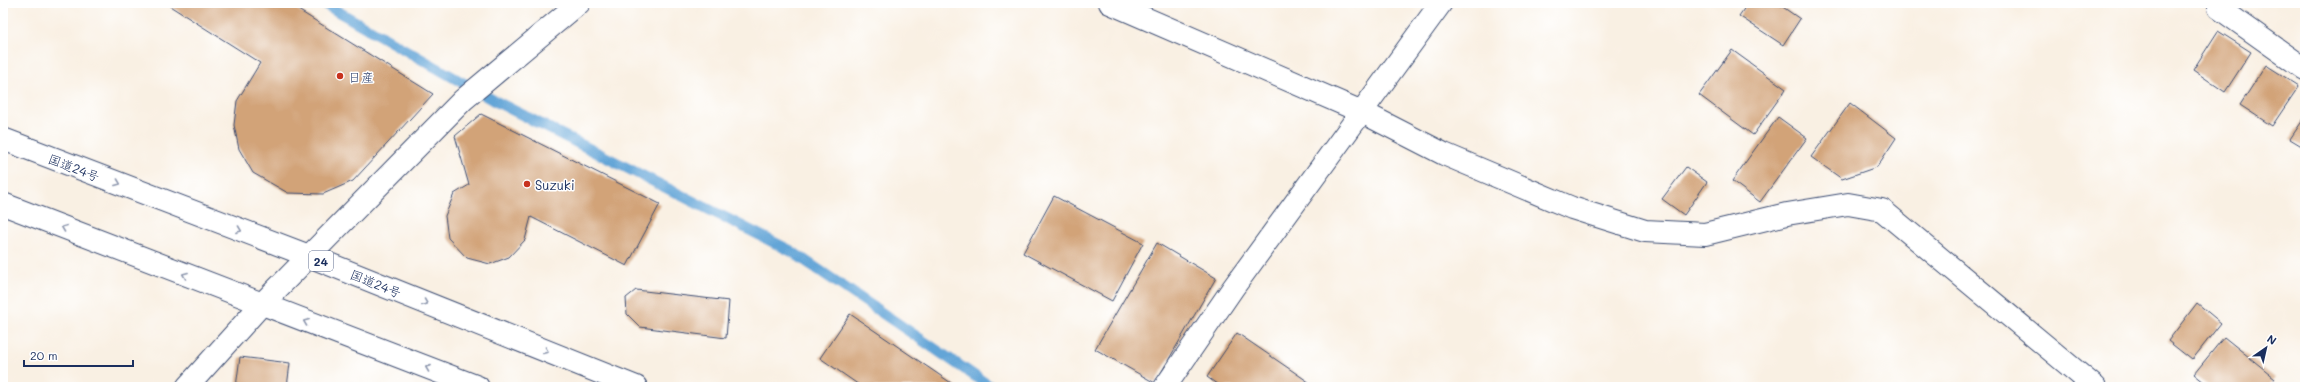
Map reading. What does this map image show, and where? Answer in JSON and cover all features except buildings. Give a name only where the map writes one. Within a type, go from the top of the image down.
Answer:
[{"type":"main road","points":[[187,387],[261,305],[463,100],[579,3]]},
{"type":"main road","points":[[1110,3],[1362,112],[1444,154],[1572,208],[1645,232],[1705,234],[1787,214],[1848,204],[1882,210],[2095,387]]},
{"type":"main road","points":[[1165,387],[1233,288],[1441,3]]},
{"type":"main road","points":[[2219,8],[2305,69]]},
{"type":"main road","name":"国道24号","points":[[3,139],[309,256],[636,387]]},
{"type":"main road","points":[[3,204],[261,305],[478,387]]},
{"type":"waterway","points":[[323,3],[493,100],[791,251],[991,387]]},
{"type":"place","name":"日産","points":[[340,76]]},
{"type":"place","name":"Suzuki","points":[[527,184]]}]
